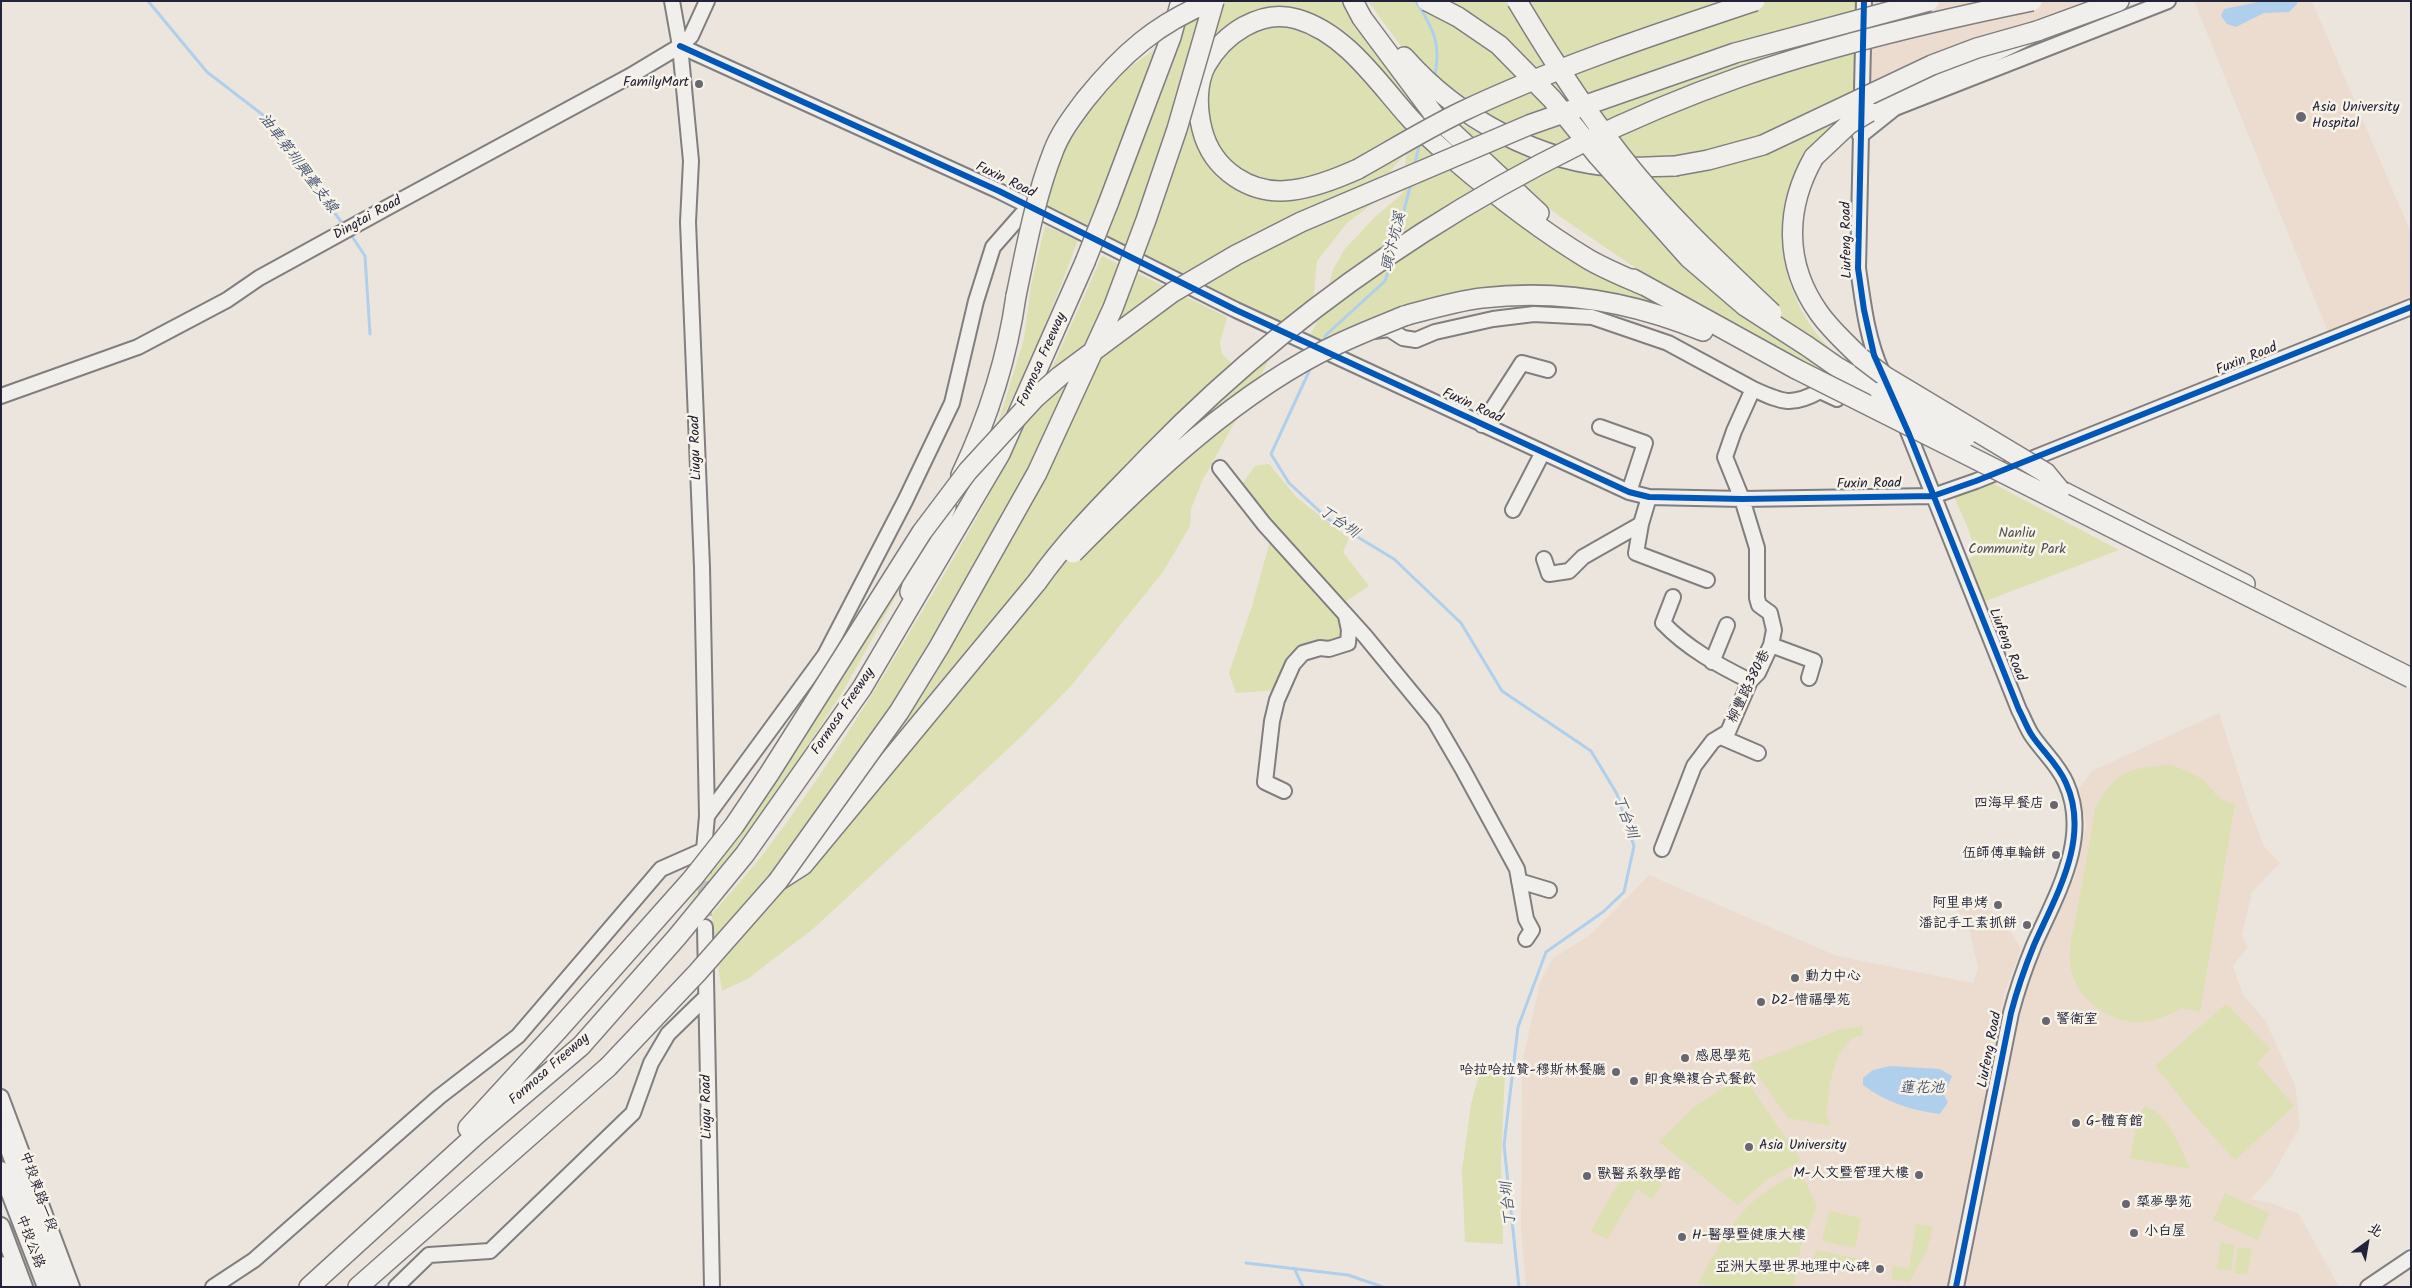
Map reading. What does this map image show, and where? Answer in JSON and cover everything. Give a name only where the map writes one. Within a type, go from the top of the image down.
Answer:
[{"type":"highway","name":"Formosa Freeway","points":[[309,1287],[477,1134],[581,1046],[677,937],[751,846],[862,688],[1000,454],[1086,262],[1171,37],[1181,1]]},
{"type":"highway","points":[[901,623],[918,569],[984,427],[1010,340],[1016,296],[1039,192],[1053,150],[1072,118],[1115,64],[1158,28],[1191,10],[1213,1]]},
{"type":"highway","points":[[358,1287],[608,1067],[697,973],[778,882],[899,712],[939,647],[1041,465],[1113,308],[1143,229],[1176,130],[1213,1]]},
{"type":"highway","points":[[1353,1],[1362,18],[1530,206],[1568,236],[1643,286]]},
{"type":"highway","points":[[1359,1],[1376,27],[1415,70],[1431,96],[1517,141],[1579,161],[1621,167],[1675,166],[1708,160],[1762,145],[1932,65],[1977,48],[2038,31],[2119,1]]},
{"type":"highway","points":[[1426,1],[1458,17],[1499,45],[1552,99],[1598,156],[1689,258],[1745,306],[1837,367],[1880,392],[2060,490],[2411,669]]},
{"type":"highway","points":[[1517,1],[1546,49],[1611,143],[1635,172],[1696,242],[1807,346]]},
{"type":"highway","points":[[1755,1],[1583,60],[1518,86],[1459,113],[1358,169],[1311,187],[1292,190],[1272,190],[1249,186],[1223,167],[1205,141],[1199,106],[1199,83],[1205,67],[1227,38],[1253,22],[1270,18],[1294,18],[1320,28],[1347,48],[1423,130],[1508,204],[1590,260],[1643,286],[1796,369],[2411,678]]},
{"type":"highway","points":[[438,1170],[458,1137],[558,1030],[693,878],[734,826],[922,532],[968,471],[1035,398],[1054,381],[1173,292],[1236,255],[1301,222],[1529,125],[1734,53],[1929,1]]},
{"type":"highway","points":[[778,882],[803,865],[1037,582],[1061,549],[1097,509],[1184,420],[1276,338],[1344,286],[1464,206],[1613,129],[1692,95],[1742,76],[1853,42],[1953,17],[2032,1]]},
{"type":"highway","points":[[2038,31],[1893,99],[1849,124],[1814,157],[1805,173],[1797,192],[1792,214],[1792,231],[1794,252],[1809,296],[1819,313],[1844,342],[1886,377],[2046,473],[2060,490]]},
{"type":"highway","points":[[1037,582],[1057,569],[1140,486],[1181,450],[1232,410],[1282,376],[1336,344],[1404,316],[1483,298],[1534,295],[1578,297],[1628,305],[1676,320],[1796,369]]},
{"type":"main road","points":[[1,1128],[60,1287]]},
{"type":"main road","name":"中投公路","points":[[1,1170],[46,1287]]},
{"type":"main road","name":"中投公路","points":[[1,1226],[24,1287]]},
{"type":"main road","points":[[1,1265],[10,1287]]},
{"type":"street","name":"Liugu Road","points":[[213,1287],[254,1260],[439,1097],[518,1036],[661,869],[704,850],[707,816],[702,567],[688,222],[691,161],[680,46],[672,1]]},
{"type":"street","name":"Dingtai Road","points":[[1,396],[138,347],[227,300],[259,278],[680,46],[691,36],[707,1]]},
{"type":"street","name":"Liufeng Road","points":[[1864,1],[1858,268],[1864,310],[1874,355],[1908,431],[2019,710],[2030,733],[2057,767],[2066,783],[2075,814],[2075,836],[2064,878],[2023,974],[2011,1013],[1956,1287]]},
{"type":"street","points":[[1860,136],[1895,108],[2168,1]]},
{"type":"street","name":"Fuxin Road","points":[[680,46],[1029,206],[1236,310],[1542,454],[1629,492],[1649,497],[1742,499],[1933,496],[1976,481],[2411,307]]},
{"type":"street","points":[[707,816],[829,646],[905,502],[952,403],[976,301],[993,247],[1029,206]]},
{"type":"street","points":[[1324,350],[1372,332],[1389,329],[1403,338],[1416,340],[1435,332],[1493,319],[1534,314],[1592,317],[1668,342],[1753,389],[1778,400],[1802,401],[1820,391],[1908,431]]},
{"type":"street","points":[[1482,425],[1522,363],[1548,370]]},
{"type":"street","name":"柳豐路380巷","points":[[1662,849],[1694,766],[1713,741],[1728,732],[1750,681],[1758,674],[1771,645],[1774,630],[1770,613],[1759,605],[1757,598],[1756,548],[1742,499],[1726,457],[1734,431],[1753,389]]},
{"type":"street","points":[[1600,427],[1645,443],[1629,492]]},
{"type":"street","points":[[1513,510],[1542,454]]},
{"type":"street","points":[[1220,468],[1264,524],[1404,682],[1434,720],[1517,869],[1526,919],[1532,930],[1526,939]]},
{"type":"street","points":[[1649,497],[1641,524],[1636,553],[1706,580]]},
{"type":"street","points":[[1544,559],[1549,574],[1569,571],[1583,557],[1641,524]]},
{"type":"street","points":[[1673,597],[1663,622],[1673,633],[1712,662],[1750,681]]},
{"type":"street","points":[[1284,791],[1265,782],[1272,722],[1277,700],[1293,664],[1303,654],[1320,648],[1329,649],[1348,642],[1349,630],[1346,616]]},
{"type":"street","points":[[1712,662],[1727,625]]},
{"type":"street","points":[[1771,645],[1814,661],[1809,678]]},
{"type":"street","points":[[1721,737],[1758,753]]},
{"type":"street","points":[[1519,881],[1549,890]]},
{"type":"street","name":"Liugu Road","points":[[705,927],[712,1287]]},
{"type":"street","points":[[396,1287],[429,1255],[490,1251],[634,1113],[651,1063],[668,1034],[706,997]]},
{"type":"street","name":"中投東路一段","points":[[1,1097],[72,1287]]},
{"type":"street","points":[[2368,1287],[2411,1258]]},
{"type":"shaded area","points":[[1870,1],[2121,1],[2139,11],[1868,124]]},
{"type":"shaded area","name":"Asia University Hospital","points":[[2194,1],[2312,1],[2411,233],[2411,299],[2328,332]]},
{"type":"shaded area","points":[[2219,713],[2250,810],[2264,846],[2280,863],[2252,892],[2242,935],[2248,947],[2233,966],[2243,995],[2265,1020],[2295,1085],[2300,1126],[2272,1176],[2251,1199],[2271,1203],[2299,1214],[2339,1287],[1964,1287],[2018,1013],[2031,970],[2075,877],[2086,825],[2079,788],[2092,771]]},
{"type":"shaded area","name":"Asia University","points":[[1649,875],[1837,956],[1973,983],[1978,968],[1967,919],[1957,911],[1964,900],[1981,905],[1995,913],[2006,924],[2021,949],[2005,991],[1950,1287],[1526,1287],[1521,1231],[1522,1064],[1540,982],[1553,958],[1590,935]]},
{"type":"green space","points":[[1192,1],[1341,1],[1382,58],[1507,194],[1459,175],[1506,213],[1681,315],[1504,291],[1328,345],[1308,339],[1323,310],[1333,270],[1344,250],[1375,217],[1403,193],[1406,153],[1388,174],[1372,204],[1347,223],[1317,261],[1313,304],[1301,333],[1217,294],[1046,208],[1055,171],[1064,151],[1091,110],[1123,72],[1161,45],[1113,214],[1143,142]]},
{"type":"green space","points":[[1368,1],[1858,1],[1854,94],[1856,113],[1810,152],[1794,177],[1786,197],[1782,219],[1782,241],[1790,284],[1798,304],[1809,323],[1833,352],[1855,368],[1892,421],[1783,352],[1720,320],[1646,275],[1559,216],[1505,173],[1469,137],[1459,123],[1535,161],[1643,172],[1702,152],[1670,157],[1637,158],[1586,155],[1527,136],[1476,110],[1406,53]]},
{"type":"green space","points":[[1045,226],[1078,240],[1040,336],[996,430],[1024,339],[1031,285]]},
{"type":"green space","points":[[1102,256],[1227,317],[1220,343],[1222,354],[1244,375],[1277,346],[1202,481],[1191,509],[1190,526],[1163,572],[1071,686],[1022,736],[814,928],[749,978],[722,991],[712,914],[765,852],[828,763],[923,610],[976,518],[1019,437],[1056,360]]},
{"type":"green space","points":[[1269,464],[1297,498],[1349,538],[1343,552],[1369,586],[1340,605],[1315,577],[1242,484],[1255,466]]},
{"type":"green space","name":"Nanliu Community Park","points":[[1992,483],[2119,550],[1983,602],[1965,561],[1976,555],[1968,528],[1954,497]]},
{"type":"green space","points":[[923,541],[905,580],[843,691],[783,784],[717,872],[684,909],[762,796]]},
{"type":"green space","points":[[1270,541],[1342,617],[1346,631],[1341,641],[1311,643],[1278,690],[1236,693],[1229,673],[1252,606]]},
{"type":"green space","points":[[2171,765],[2196,776],[2208,785],[2216,796],[2235,804],[2200,1012],[2181,1008],[2156,1019],[2130,1022],[2106,1014],[2081,992],[2071,970],[2072,938],[2095,809],[2102,796],[2117,779],[2126,774],[2145,767]]},
{"type":"green space","points":[[2226,1004],[2270,1049],[2257,1063],[2294,1106],[2235,1160],[2196,1117],[2155,1066]]},
{"type":"green space","points":[[1863,1026],[1863,1035],[1852,1038],[1838,1055],[1830,1082],[1826,1115],[1831,1126],[1788,1118],[1750,1064],[1842,1029]]},
{"type":"green space","points":[[1482,1064],[1505,1070],[1501,1162],[1503,1244],[1465,1242],[1462,1171],[1471,1104]]},
{"type":"green space","points":[[1743,1075],[1801,1161],[1769,1178],[1738,1205],[1659,1142],[1693,1108]]},
{"type":"green space","points":[[2145,1106],[2153,1110],[2167,1123],[2190,1169],[2130,1158],[2139,1114]]},
{"type":"green space","points":[[1634,1165],[1662,1184],[1652,1199],[1637,1189],[1607,1239],[1591,1231],[1613,1192]]},
{"type":"green space","points":[[1800,1171],[1817,1206],[1801,1245],[1794,1285],[1791,1287],[1717,1287],[1698,1283],[1723,1239],[1746,1208],[1782,1181]]},
{"type":"green space","points":[[2225,1193],[2269,1213],[2258,1240],[2213,1220]]},
{"type":"green space","points":[[1829,1211],[1861,1218],[1855,1248],[1822,1241]]},
{"type":"green space","points":[[1916,1224],[1933,1226],[1926,1253],[1909,1282],[1891,1279],[1893,1266],[1909,1268]]},
{"type":"green space","points":[[2221,1242],[2235,1245],[2231,1271],[2217,1269]]},
{"type":"green space","points":[[2238,1247],[2252,1249],[2247,1275],[2234,1273]]},
{"type":"green space","points":[[1816,1250],[1869,1261],[1866,1274],[1820,1265],[1817,1273],[1810,1277]]},
{"type":"water","points":[[2263,1],[2297,1],[2297,4],[2289,12],[2264,13],[2236,27],[2227,24],[2221,16],[2224,9]]},
{"type":"water","name":"蓮花池","points":[[1890,1066],[1940,1069],[1952,1076],[1944,1095],[1948,1102],[1940,1114],[1900,1105],[1863,1085],[1863,1078],[1873,1070]]},
{"type":"waterway","name":"油車第圳興臺支線","points":[[148,1],[207,72],[263,115],[345,227]]},
{"type":"waterway","name":"頭汴坑溪","points":[[1416,1],[1428,21],[1435,38],[1437,57],[1434,79]]},
{"type":"waterway","name":"頭汴坑溪","points":[[1414,167],[1420,142]]},
{"type":"waterway","name":"頭汴坑溪","points":[[1396,242],[1411,183]]},
{"type":"waterway","name":"油車第圳興臺支線","points":[[349,232],[365,256],[370,334]]},
{"type":"waterway","name":"頭汴坑溪","points":[[1322,344],[1326,335],[1385,281],[1391,263]]},
{"type":"waterway","name":"丁台圳","points":[[1312,365],[1271,454],[1289,483],[1328,519],[1394,559],[1461,623],[1502,691],[1591,751],[1617,794],[1634,846],[1624,892],[1603,912],[1546,952],[1518,1027],[1504,1145],[1519,1287]]},
{"type":"waterway","points":[[1246,1263],[1348,1275],[1383,1287]]},
{"type":"waterway","points":[[1294,1268],[1303,1287]]},
{"type":"tunnel","points":[[705,860],[705,927]]},
{"type":"cycle path","points":[[1864,1],[1858,268],[1864,310],[1874,355],[1909,434],[2019,710],[2031,734],[2059,770],[2066,783],[2073,804],[2075,824],[2068,866],[2031,953],[2011,1013],[1956,1287]]},
{"type":"cycle path","points":[[680,46],[999,191],[1236,310],[1629,492],[1649,497],[1742,499],[1933,496],[1976,481],[2411,307]]},
{"type":"place","name":"FamilyMart","points":[[699,84]]},
{"type":"place","name":"Asia University Hospital","points":[[2301,117]]},
{"type":"place","name":"四海早餐店","points":[[2054,805]]},
{"type":"place","name":"伍師傅車輪餅","points":[[2056,855]]},
{"type":"place","name":"阿里串烤","points":[[1998,905]]},
{"type":"place","name":"潘記手工素抓餅","points":[[2027,925]]},
{"type":"place","name":"動力中心","points":[[1795,978]]},
{"type":"place","name":"D2-惜福學苑","points":[[1761,1002]]},
{"type":"place","name":"警衛室","points":[[2046,1021]]},
{"type":"place","name":"感恩學苑","points":[[1685,1058]]},
{"type":"place","name":"哈拉哈拉贊-穆斯林餐廳","points":[[1616,1072]]},
{"type":"place","name":"即食樂複合式餐飲","points":[[1634,1081]]},
{"type":"place","name":"G-體育館","points":[[2076,1123]]},
{"type":"place","name":"Asia University","points":[[1749,1147]]},
{"type":"place","name":"M-人文暨管理大樓","points":[[1919,1175]]},
{"type":"place","name":"獸醫系教學館","points":[[1587,1176]]},
{"type":"place","name":"築夢學苑","points":[[2126,1204]]},
{"type":"place","name":"小白屋","points":[[2134,1233]]},
{"type":"place","name":"H-醫學暨健康大樓","points":[[1682,1237]]},
{"type":"place","name":"亞洲大學世界地理中心碑","points":[[1880,1269]]}]
